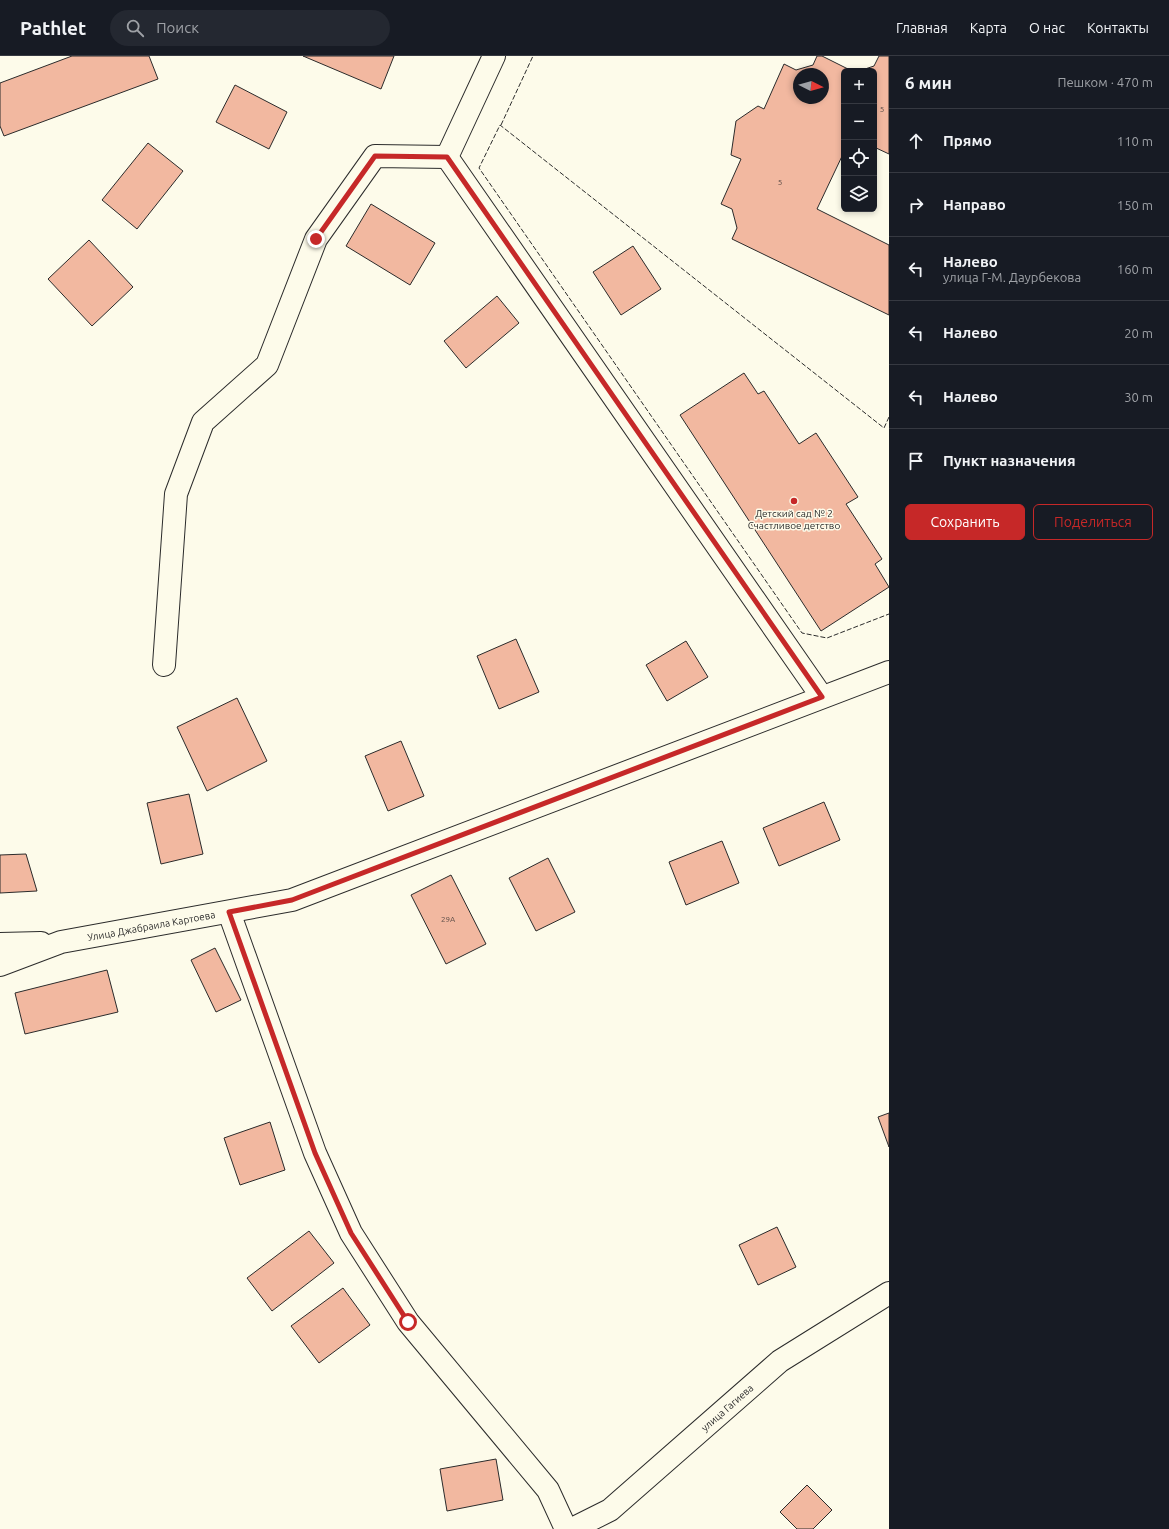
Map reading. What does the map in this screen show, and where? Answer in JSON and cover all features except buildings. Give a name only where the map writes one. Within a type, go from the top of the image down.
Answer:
[{"type":"street","points":[[447,157],[494,56]]},
{"type":"street","points":[[164,666],[176,494],[203,422],[267,365],[316,239],[375,156],[447,157]]},
{"type":"street","points":[[447,157],[822,697]]},
{"type":"street","name":"Улица Джабраила Картоева","points":[[0,965],[61,942],[292,900],[889,672]]},
{"type":"street","points":[[229,912],[315,1153],[351,1233],[408,1322],[548,1490],[566,1529]]},
{"type":"street","points":[[0,944],[61,942]]},
{"type":"street","name":"улица Гагиева","points":[[572,1529],[610,1510],[780,1361],[889,1293]]},
{"type":"fence","points":[[501,125],[533,56]]},
{"type":"fence","points":[[889,417],[884,428],[500,125],[479,168],[802,633],[827,638],[889,614]]},
{"type":"place","name":"Детский сад № 2 Счастливое детство","points":[[794,501]]},
{"type":"route","points":[[316,239],[375,156],[447,157],[822,697],[292,900],[229,912],[315,1153],[351,1233],[408,1322]]}]
